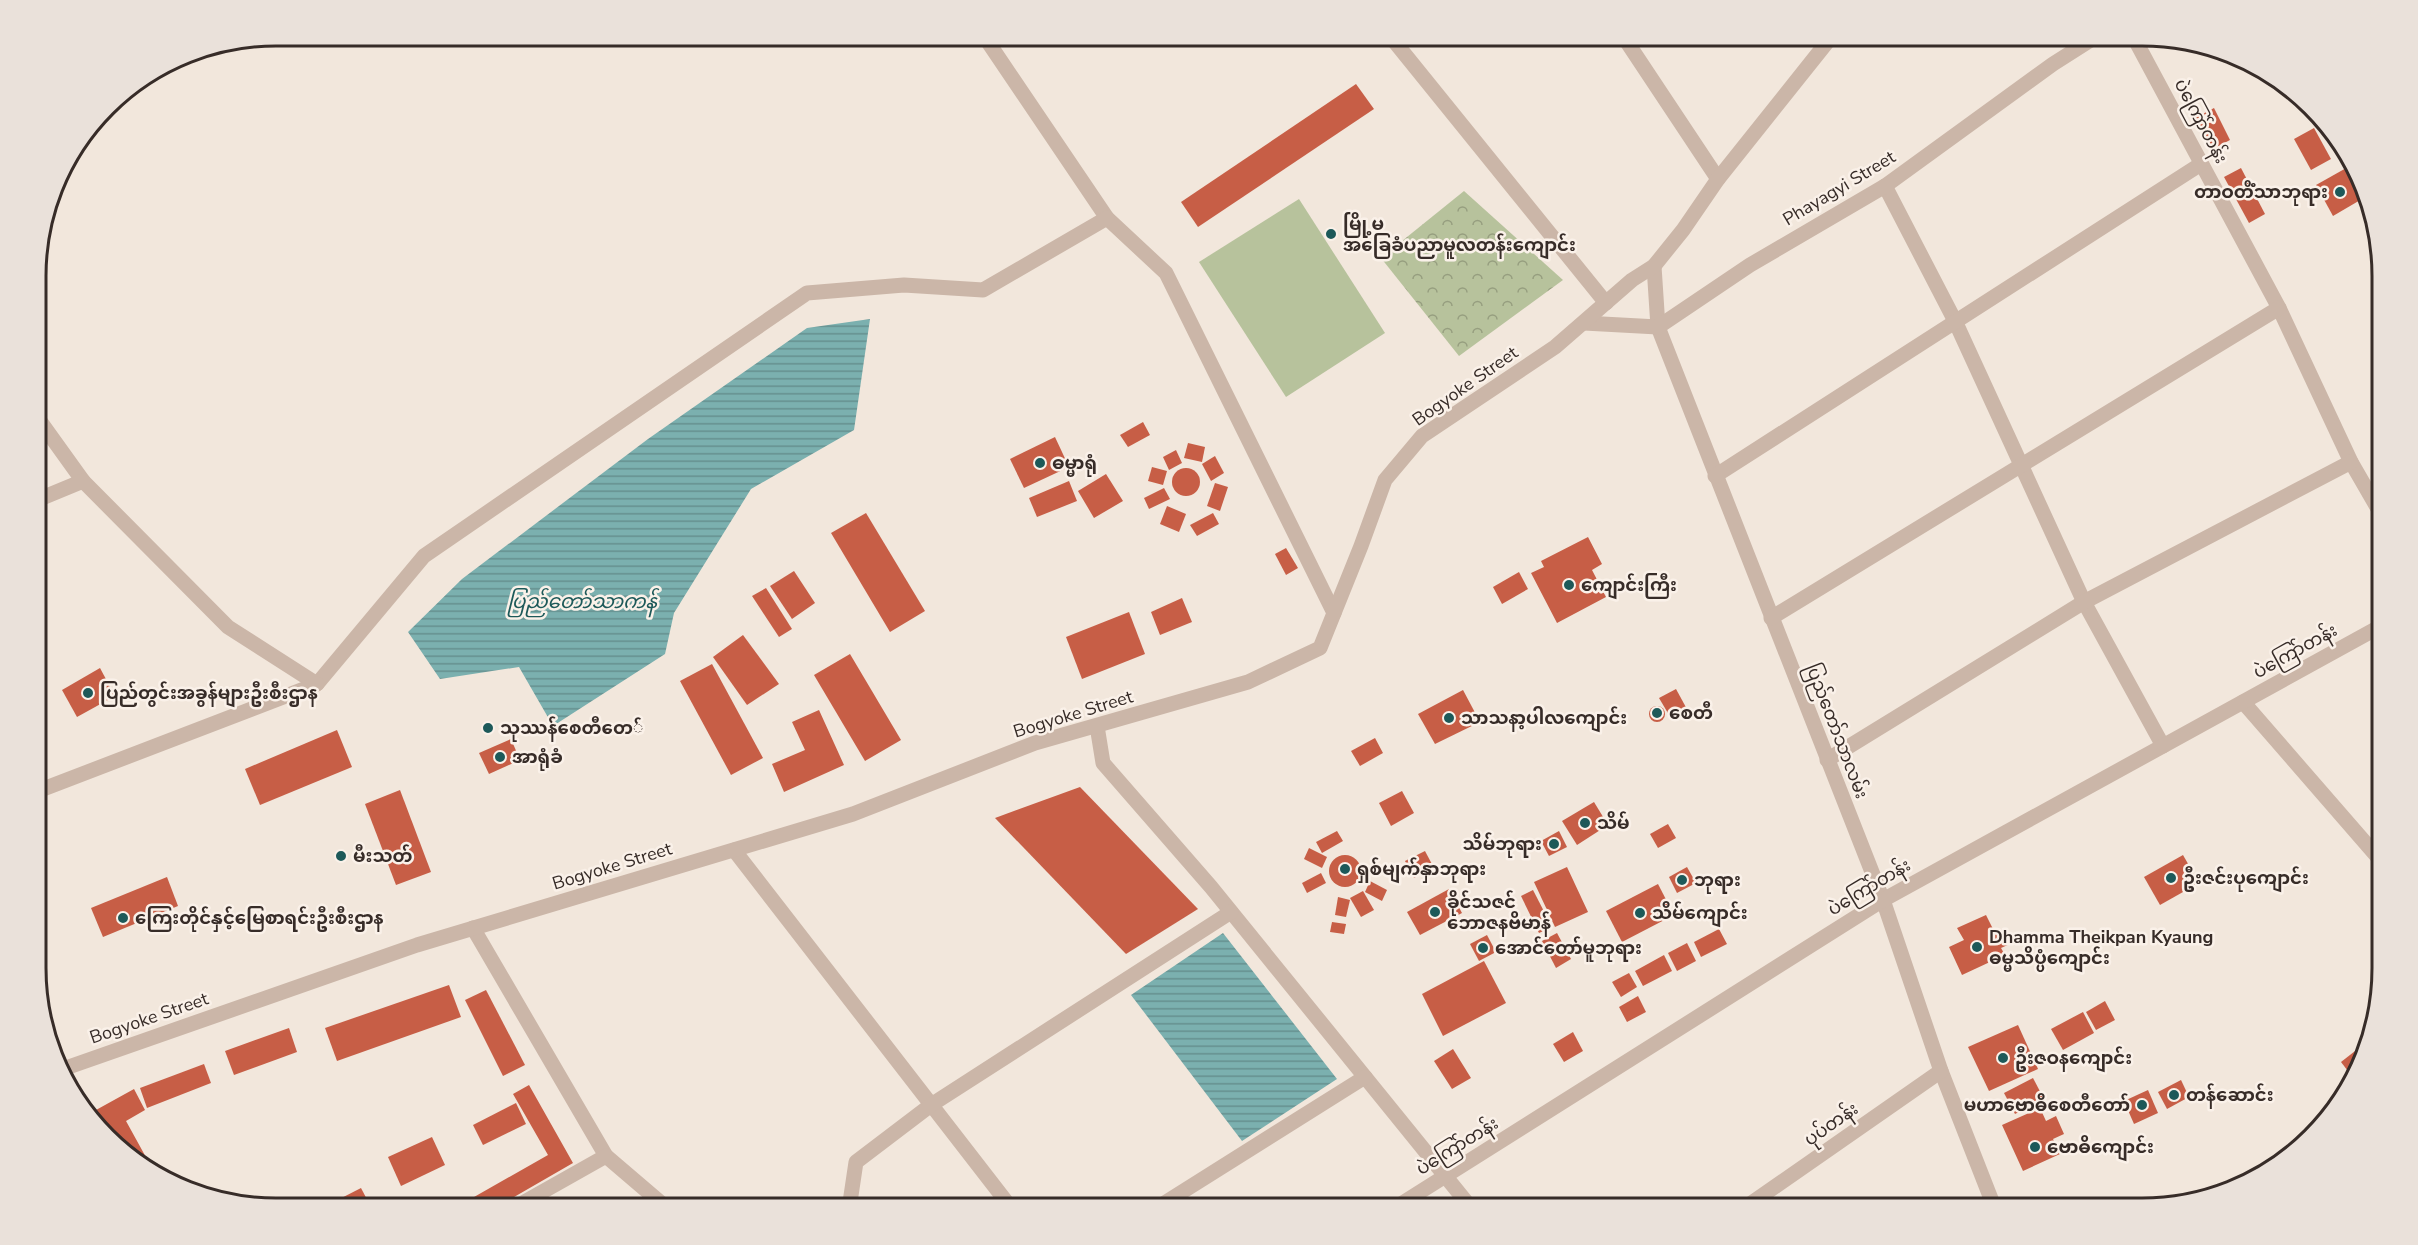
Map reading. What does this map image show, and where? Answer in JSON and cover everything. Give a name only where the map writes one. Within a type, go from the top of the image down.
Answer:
[{"type":"street","points":[[991,46],[1107,218],[1166,273],[1334,613]]},
{"type":"street","points":[[1398,46],[1606,303]]},
{"type":"street","points":[[1630,46],[1718,179]]},
{"type":"street","name":"Bogyoke Street","points":[[69,1067],[417,945],[853,814],[1035,743],[1248,682],[1320,648],[1385,480],[1422,436],[1555,347],[1632,280],[1654,266],[1683,230],[1718,179],[1824,46]]},
{"type":"street","name":"Phayagyi Street","points":[[1658,327],[1750,265],[1885,186],[2081,46]]},
{"type":"street","name":"ပဲကြော်တန်း","points":[[2138,46],[2279,308],[2351,462],[2372,498]]},
{"type":"street","points":[[1715,476],[2201,164]]},
{"type":"street","points":[[1885,186],[1956,321],[2084,602],[2163,746]]},
{"type":"street","points":[[46,788],[317,684],[424,556],[807,292],[904,285],[983,290],[1107,218]]},
{"type":"street","name":"ပြည်တော်သာလမ်း","points":[[1654,266],[1658,327],[1882,900],[1941,1071],[1991,1198]]},
{"type":"street","points":[[1771,618],[2279,308]]},
{"type":"street","points":[[1584,323],[1658,327]]},
{"type":"street","points":[[46,430],[82,481],[228,627],[317,684]]},
{"type":"street","points":[[1827,760],[2084,602],[2351,462]]},
{"type":"street","points":[[46,496],[82,481]]},
{"type":"street","name":"ပဲကြော်တန်း","points":[[1410,1198],[1882,900],[2372,631]]},
{"type":"street","points":[[2243,702],[2372,850]]},
{"type":"street","points":[[1097,726],[1103,763],[1231,912],[1463,1198]]},
{"type":"street","points":[[734,850],[1003,1198]]},
{"type":"street","points":[[851,1198],[856,1162],[931,1105],[1231,912]]},
{"type":"street","points":[[473,928],[606,1156],[655,1198]]},
{"type":"street","name":"ပုပ်တန်း","points":[[1759,1198],[1941,1071]]},
{"type":"street","points":[[1172,1198],[1365,1077]]},
{"type":"street","points":[[532,1198],[606,1156]]},
{"type":"green space","points":[[1464,191],[1563,280],[1459,356],[1381,258]]},
{"type":"green space","points":[[1299,199],[1385,333],[1286,397],[1199,262]]},
{"type":"water","name":"ပြည်တော်သာကန်","points":[[870,319],[854,430],[751,489],[674,613],[665,654],[553,726],[519,667],[440,679],[408,632],[462,579],[648,439],[807,328]]},
{"type":"water","points":[[1223,933],[1337,1079],[1242,1141],[1131,995]]},
{"type":"building","points":[[1356,84],[1374,109],[1198,227],[1181,202]]},
{"type":"building","points":[[2214,108],[2230,140],[2211,150],[2195,118]]},
{"type":"building","points":[[2314,128],[2331,159],[2311,170],[2294,139]]},
{"type":"building","points":[[2241,168],[2265,214],[2249,223],[2224,177]]},
{"type":"building","name":"တာဝတိံသာဘုရား","points":[[2345,169],[2358,201],[2333,216],[2316,185]]},
{"type":"building","points":[[1143,422],[1150,435],[1128,447],[1120,435]]},
{"type":"building","name":"ဓမ္မာရုံ","points":[[1055,437],[1069,467],[1024,488],[1010,459]]},
{"type":"building","points":[[1188,443],[1205,447],[1202,462],[1184,458]]},
{"type":"building","points":[[1176,450],[1182,463],[1169,470],[1163,457]]},
{"type":"building","points":[[1215,456],[1224,473],[1211,481],[1202,464]]},
{"type":"building","points":[[1152,467],[1167,471],[1163,485],[1148,481]]},
{"type":"building","points":[[1186,468],[1196,472],[1200,482],[1196,492],[1186,496],[1176,492],[1172,482],[1176,472]]},
{"type":"building","points":[[1106,474],[1123,501],[1094,518],[1078,491]]},
{"type":"building","points":[[1069,481],[1077,501],[1037,517],[1029,498]]},
{"type":"building","points":[[1215,483],[1228,487],[1220,511],[1207,506]]},
{"type":"building","points":[[1164,488],[1170,499],[1149,509],[1144,498]]},
{"type":"building","points":[[1167,506],[1186,514],[1179,532],[1160,524]]},
{"type":"building","points":[[866,513],[925,611],[890,632],[831,533]]},
{"type":"building","points":[[1213,513],[1219,524],[1197,536],[1190,525]]},
{"type":"building","name":"ကျောင်းကြီး","points":[[1588,537],[1602,564],[1592,570],[1606,597],[1557,623],[1531,573],[1544,567],[1541,561]]},
{"type":"building","points":[[1286,548],[1298,568],[1286,575],[1275,554]]},
{"type":"building","points":[[794,571],[815,603],[792,619],[770,586]]},
{"type":"building","points":[[1519,572],[1528,589],[1502,604],[1493,587]]},
{"type":"building","points":[[766,588],[792,629],[779,637],[752,596]]},
{"type":"building","points":[[1182,598],[1192,622],[1160,635],[1151,612]]},
{"type":"building","points":[[1129,612],[1145,654],[1082,679],[1066,637]]},
{"type":"building","points":[[743,635],[779,684],[747,705],[713,657]]},
{"type":"building","points":[[850,654],[901,740],[865,761],[814,675]]},
{"type":"building","points":[[712,664],[763,758],[731,775],[680,681]]},
{"type":"building","name":"ပြည်တွင်းအခွန်များဦးစီးဌာန","points":[[100,668],[115,696],[77,717],[62,690]]},
{"type":"building","points":[[1676,689],[1688,711],[1672,720],[1659,698]]},
{"type":"building","name":"သာသနာ့ပါလကျောင်း","points":[[1463,690],[1480,722],[1435,744],[1418,714]]},
{"type":"building","name":"စေတီ","points":[[1654,706],[1660,706],[1665,714],[1663,720],[1654,722],[1649,717],[1649,711]]},
{"type":"building","points":[[819,710],[844,765],[784,792],[772,764],[805,750],[792,722]]},
{"type":"building","points":[[337,730],[352,767],[260,805],[245,769]]},
{"type":"building","points":[[1375,738],[1383,753],[1360,766],[1351,751]]},
{"type":"building","name":"အာရုံခံ","points":[[511,739],[520,760],[489,774],[479,753]]},
{"type":"building","points":[[1080,787],[1198,909],[1126,954],[995,818]]},
{"type":"building","points":[[400,790],[431,872],[396,885],[365,804]]},
{"type":"building","points":[[1402,791],[1414,813],[1391,826],[1379,803]]},
{"type":"building","name":"သိမ်","points":[[1594,802],[1608,825],[1577,845],[1562,821]]},
{"type":"building","points":[[1668,824],[1676,838],[1658,848],[1650,834]]},
{"type":"building","points":[[1337,831],[1343,841],[1322,853],[1316,842]]},
{"type":"building","name":"သိမ်ဘုရား","points":[[1559,831],[1567,847],[1549,856],[1541,841]]},
{"type":"building","points":[[1309,848],[1327,857],[1322,868],[1304,859]]},
{"type":"building","points":[[1425,851],[1434,868],[1414,878],[1405,861]]},
{"type":"building","name":"ရှစ်မျက်နှာဘုရား","points":[[1345,855],[1356,860],[1361,871],[1356,882],[1345,887],[1334,882],[1329,871],[1334,860]]},
{"type":"building","points":[[2183,855],[2199,883],[2160,905],[2144,877]]},
{"type":"building","points":[[1567,867],[1588,912],[1555,927],[1534,882]]},
{"type":"building","name":"ဘုရား","points":[[1687,867],[1696,883],[1677,893],[1669,877]]},
{"type":"building","points":[[1321,873],[1326,883],[1307,893],[1302,883]]},
{"type":"building","points":[[167,877],[178,906],[103,937],[91,908]]},
{"type":"building","points":[[1370,881],[1387,890],[1382,901],[1365,892]]},
{"type":"building","name":"သိမ်ကျောင်း","points":[[1658,884],[1674,915],[1622,942],[1606,911]]},
{"type":"building","name":"ခိုင်သဇင် ဘောဇနဗိမာန်","points":[[1449,889],[1462,913],[1420,935],[1407,912]]},
{"type":"building","points":[[1533,890],[1552,927],[1539,933],[1521,896]]},
{"type":"building","points":[[1363,891],[1374,910],[1361,917],[1350,898]]},
{"type":"building","points":[[1338,897],[1350,900],[1346,917],[1335,915]]},
{"type":"building","points":[[1986,915],[1995,933],[2005,928],[2012,943],[2001,948],[2005,955],[1962,975],[1949,947],[1964,940],[1957,928]]},
{"type":"building","points":[[1332,922],[1346,924],[1344,934],[1330,932]]},
{"type":"building","points":[[1719,929],[1727,944],[1701,957],[1694,942]]},
{"type":"building","points":[[1557,933],[1571,959],[1556,968],[1542,941]]},
{"type":"building","name":"အောင်တော်မူဘုရား","points":[[1487,935],[1496,952],[1479,961],[1470,944]]},
{"type":"building","points":[[1687,943],[1696,961],[1677,971],[1668,953]]},
{"type":"building","points":[[1664,955],[1672,971],[1643,986],[1635,971]]},
{"type":"building","points":[[1484,961],[1506,1003],[1443,1036],[1422,994]]},
{"type":"building","points":[[1629,973],[1637,987],[1621,997],[1612,982]]},
{"type":"building","points":[[449,985],[461,1017],[337,1061],[325,1028]]},
{"type":"building","points":[[486,990],[525,1065],[503,1076],[465,1000]]},
{"type":"building","points":[[1638,996],[1646,1012],[1627,1022],[1619,1007]]},
{"type":"building","points":[[2105,1001],[2115,1020],[2096,1030],[2086,1012]]},
{"type":"building","points":[[2083,1012],[2094,1033],[2063,1050],[2051,1029]]},
{"type":"building","name":"ဦးဇဝနကျောင်း","points":[[2018,1025],[2038,1069],[1989,1091],[1968,1047]]},
{"type":"building","points":[[289,1028],[297,1052],[234,1075],[225,1051]]},
{"type":"building","points":[[1573,1032],[1583,1051],[1564,1062],[1553,1044]]},
{"type":"building","points":[[1453,1049],[1471,1078],[1452,1089],[1434,1061]]},
{"type":"building","points":[[2356,1050],[2348,1071],[2341,1062]]},
{"type":"building","points":[[204,1064],[211,1083],[147,1108],[140,1088]]},
{"type":"building","points":[[2033,1078],[2044,1099],[2015,1114],[2004,1093]]},
{"type":"building","name":"တန်ဆောင်း","points":[[2181,1080],[2189,1097],[2167,1109],[2158,1092]]},
{"type":"building","points":[[529,1085],[573,1163],[512,1198],[472,1198],[548,1155],[513,1094]]},
{"type":"building","points":[[134,1089],[145,1110],[126,1121],[146,1158],[114,1131],[96,1110]]},
{"type":"building","points":[[2148,1090],[2158,1113],[2134,1124],[2124,1101]]},
{"type":"building","points":[[516,1103],[526,1124],[483,1145],[473,1125]]},
{"type":"building","name":"ဗောဓိကျောင်း","points":[[2040,1108],[2046,1121],[2056,1116],[2064,1134],[2053,1139],[2060,1154],[2023,1171],[2002,1125]]},
{"type":"building","points":[[432,1137],[445,1165],[401,1186],[388,1157]]},
{"type":"building","points":[[361,1188],[366,1198],[341,1198]]},
{"type":"place","name":"တာဝတိံသာဘုရား","points":[[2340,192]]},
{"type":"place","name":"မြို့မ အခြေခံပညာမူလတန်းကျောင်း","points":[[1331,234]]},
{"type":"place","name":"ဓမ္မာရုံ","points":[[1040,463]]},
{"type":"place","name":"ကျောင်းကြီး","points":[[1569,585]]},
{"type":"place","name":"ပြည်တွင်းအခွန်များဦးစီးဌာန","points":[[88,693]]},
{"type":"place","name":"စေတီ","points":[[1657,713]]},
{"type":"place","name":"သာသနာ့ပါလကျောင်း","points":[[1449,718]]},
{"type":"place","name":"သုဿန်စေတီတေ်","points":[[488,728]]},
{"type":"place","name":"အာရုံခံ","points":[[500,757]]},
{"type":"place","name":"သိမ်","points":[[1585,823]]},
{"type":"place","name":"သိမ်ဘုရား","points":[[1554,844]]},
{"type":"place","name":"မီးသတ်","points":[[341,856]]},
{"type":"place","name":"ရှစ်မျက်နှာဘုရား","points":[[1345,869]]},
{"type":"place","name":"ဦးဇင်းပုကျောင်း","points":[[2171,878]]},
{"type":"place","name":"ဘုရား","points":[[1682,880]]},
{"type":"place","name":"ခိုင်သဇင် ဘောဇနဗိမာန်","points":[[1435,912]]},
{"type":"place","name":"သိမ်ကျောင်း","points":[[1640,913]]},
{"type":"place","name":"ကြေးတိုင်နှင့်မြေစာရင်းဦးစီးဌာန","points":[[123,918]]},
{"type":"place","name":"Dhamma Theikpan Kyaung ဓမ္မသိပ္ပံကျောင်း","points":[[1977,947]]},
{"type":"place","name":"အောင်တော်မူဘုရား","points":[[1483,948]]},
{"type":"place","name":"ဦးဇဝနကျောင်း","points":[[2003,1058]]},
{"type":"place","name":"တန်ဆောင်း","points":[[2174,1095]]},
{"type":"place","name":"မဟာဗောဓိစေတီတော်","points":[[2142,1105]]},
{"type":"place","name":"ဗောဓိကျောင်း","points":[[2035,1147]]}]
